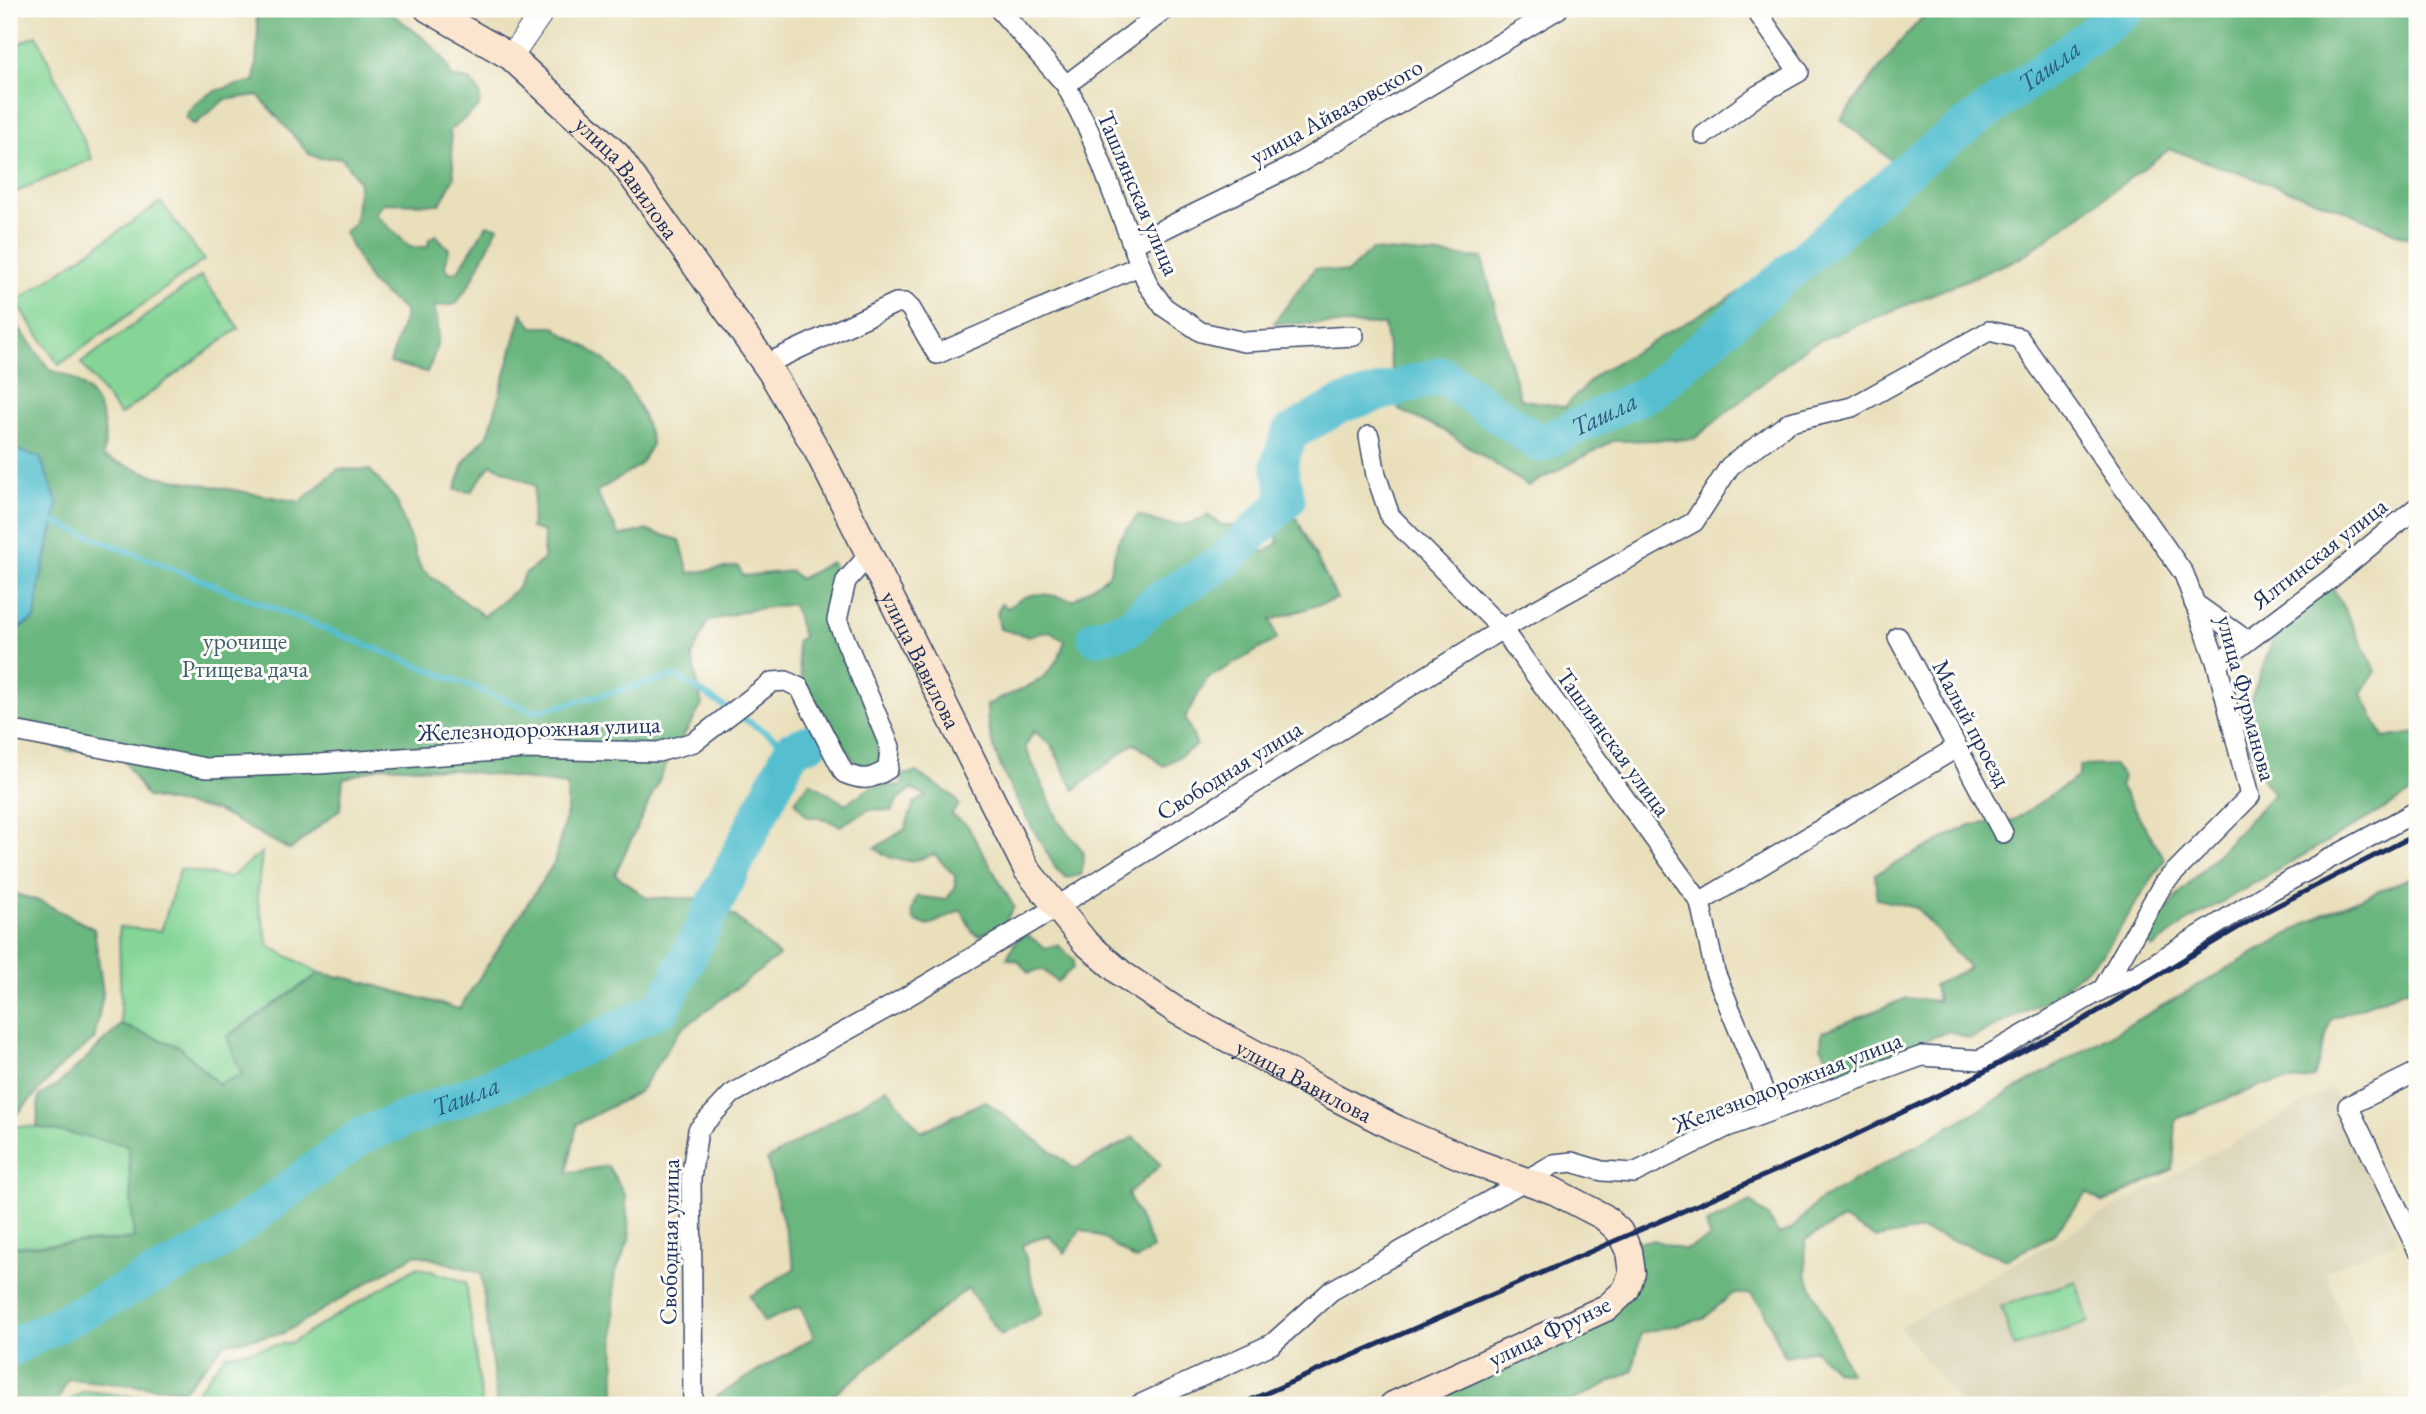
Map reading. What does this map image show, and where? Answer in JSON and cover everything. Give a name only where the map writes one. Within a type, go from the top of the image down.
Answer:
[{"type":"main road","name":"улица Вавилова","points":[[428,9],[511,57],[617,155],[766,365],[818,452],[1027,870],[1085,942],[1122,974],[1177,1011],[1397,1129],[1474,1163],[1525,1181]]},
{"type":"main road","name":"улица Фрунзе","points":[[1393,1405],[1608,1307],[1626,1290],[1632,1273],[1629,1251],[1619,1231],[1584,1205],[1525,1181]]},
{"type":"street","points":[[511,57],[544,9]]},
{"type":"street","name":"Ташлянская улица","points":[[999,9],[1066,85],[1089,131],[1148,285],[1164,307],[1201,332],[1244,342],[1354,336]]},
{"type":"street","points":[[1066,85],[1166,9]]},
{"type":"street","name":"улица Айвазовского","points":[[1133,244],[1298,163],[1558,9]]},
{"type":"street","points":[[1704,135],[1758,95],[1799,72],[1755,9]]},
{"type":"street","points":[[766,365],[896,303],[905,303],[911,309],[937,354],[1141,265]]},
{"type":"street","name":"Свободная улица","points":[[693,1405],[691,1179],[698,1129],[732,1094],[891,1006],[1055,908],[1502,629],[1694,522],[1730,466],[1790,422],[1852,407],[1989,331],[2019,338]]},
{"type":"street","name":"улица Фурманова","points":[[2019,338],[2184,574],[2217,664],[2250,796],[2163,884],[2103,989]]},
{"type":"street","name":"Ташлянская улица","points":[[1369,436],[1376,475],[1390,516],[1502,629],[1700,902],[1714,972],[1771,1109]]},
{"type":"street","name":"Ялтинская улица","points":[[2217,664],[2329,580],[2417,507]]},
{"type":"street","name":"Железнодорожная улица","points":[[9,730],[206,768],[319,764],[524,749],[658,752],[694,742],[749,697],[772,682],[786,681],[800,688],[844,774],[858,779],[872,779],[888,769],[890,747],[837,620],[846,581],[868,556]]},
{"type":"street","points":[[2194,603],[2246,640]]},
{"type":"street","name":"Малый проезд","points":[[1898,637],[2003,833]]},
{"type":"street","points":[[1700,902],[1956,748]]},
{"type":"street","name":"Железнодорожная улица","points":[[1139,1405],[1272,1344],[1331,1291],[1554,1164],[1572,1162],[1602,1171],[1634,1173],[1683,1146],[1771,1109],[1922,1056],[1980,1060],[2103,989],[2136,975],[2274,889],[2417,811]]},
{"type":"street","points":[[2417,1072],[2348,1106],[2417,1249]]},
{"type":"shaded area","points":[[2332,1088],[2399,1241],[2326,1271],[2365,1386],[2306,1405],[1962,1405],[1899,1327]]},
{"type":"green space","points":[[255,9],[387,9],[434,48],[448,67],[451,77],[470,80],[480,93],[479,107],[450,130],[454,177],[440,204],[383,203],[375,214],[410,247],[428,247],[429,239],[436,235],[449,249],[445,266],[450,273],[458,271],[487,225],[498,227],[471,282],[456,304],[434,307],[438,340],[427,372],[390,363],[406,312],[371,283],[344,232],[355,223],[359,182],[342,158],[318,158],[309,154],[258,95],[224,100],[194,125],[185,117],[198,101],[207,95],[255,81],[258,31]]},
{"type":"green space","points":[[1930,9],[2417,9],[2417,237],[2405,237],[2339,208],[2170,149],[2022,257],[1809,345],[1694,439],[1613,441],[1528,486],[1443,430],[1399,410],[1384,325],[1274,323],[1315,268],[1347,273],[1371,250],[1482,258],[1520,399],[1565,407],[1598,373],[1833,238],[1912,177],[1841,119],[1900,42]]},
{"type":"green space","points":[[37,35],[92,159],[9,195],[9,48]]},
{"type":"green space","points":[[161,202],[204,260],[59,365],[16,302]]},
{"type":"green space","points":[[201,276],[239,328],[120,415],[81,363]]},
{"type":"green space","name":"урочище Ртищева дача","points":[[522,313],[533,327],[555,327],[602,359],[622,380],[638,404],[652,444],[640,465],[596,492],[620,536],[645,530],[680,540],[689,573],[738,566],[743,576],[791,571],[800,579],[831,562],[835,567],[825,616],[877,731],[879,764],[868,769],[857,766],[801,677],[796,641],[803,637],[793,604],[749,610],[708,621],[692,656],[702,705],[667,763],[615,874],[647,898],[695,898],[735,916],[779,956],[680,1030],[639,1092],[577,1124],[567,1173],[608,1166],[625,1195],[630,1238],[614,1276],[615,1405],[497,1405],[481,1273],[416,1254],[284,1333],[225,1343],[184,1390],[68,1379],[57,1402],[60,1405],[9,1405],[9,1254],[13,1247],[134,1239],[128,1145],[37,1127],[39,1096],[58,1085],[121,1025],[180,1047],[218,1084],[242,1075],[227,1037],[320,973],[352,979],[459,1009],[554,863],[567,812],[567,785],[456,770],[383,766],[343,779],[340,809],[290,850],[217,811],[147,797],[109,737],[73,752],[9,732],[9,633],[35,619],[39,585],[58,505],[40,457],[9,448],[9,314],[50,370],[78,382],[96,402],[104,427],[103,457],[156,476],[300,502],[338,469],[370,470],[396,500],[421,569],[484,616],[517,589],[525,574],[543,560],[544,532],[531,528],[535,486],[491,464],[471,492],[455,490],[465,461],[489,433]]},
{"type":"green space","points":[[1138,515],[1164,523],[1182,524],[1191,523],[1207,515],[1222,525],[1238,526],[1247,545],[1265,552],[1278,543],[1274,515],[1297,519],[1337,599],[1271,620],[1277,639],[1207,679],[1185,718],[1197,745],[1164,766],[1134,743],[1074,790],[1052,746],[1034,731],[1025,747],[1059,822],[1082,850],[1084,860],[1081,875],[1067,878],[1056,869],[1011,790],[993,747],[987,705],[1044,676],[1059,656],[1065,641],[1050,631],[1027,636],[1000,629],[997,612],[1001,604],[1008,608],[1031,595],[1073,600],[1109,575],[1118,541]]},
{"type":"green space","points":[[2332,586],[2376,671],[2362,693],[2383,738],[2417,733],[2417,790],[2185,923],[2153,948],[2146,941],[2174,900],[2274,794],[2255,769],[2242,723],[2276,632]]},
{"type":"green space","points":[[2113,765],[2123,777],[2120,786],[2165,859],[2103,954],[2048,1000],[1970,1039],[1949,1031],[1837,1076],[1821,1046],[1822,1032],[1907,998],[1938,1001],[1934,985],[1969,968],[1917,908],[1877,899],[1875,874],[1970,825],[2014,820],[2079,776],[2079,766]]},
{"type":"green space","points":[[916,772],[953,796],[959,805],[951,814],[967,825],[1014,907],[1004,924],[979,936],[973,932],[961,910],[928,926],[914,920],[912,909],[917,896],[946,900],[955,888],[955,876],[934,854],[904,860],[889,857],[875,848],[905,829],[914,803],[927,796],[912,789],[898,799],[892,811],[870,809],[840,826],[819,817],[807,817],[795,801],[810,782],[845,804],[872,787],[902,785],[902,775]]},
{"type":"green space","points":[[262,852],[257,898],[269,946],[320,973],[227,1036],[243,1075],[218,1084],[180,1047],[121,1025],[119,927],[161,931],[180,869],[230,878]]},
{"type":"green space","points":[[2417,875],[2417,985],[2331,1019],[2314,1078],[2262,1085],[2176,1119],[2173,1169],[2103,1203],[2087,1193],[2053,1235],[2007,1259],[1921,1230],[1876,1238],[1843,1219],[1805,1240],[1806,1274],[1850,1373],[1836,1371],[1815,1350],[1785,1356],[1762,1307],[1751,1294],[1732,1294],[1703,1319],[1641,1333],[1633,1371],[1564,1405],[1441,1405],[1432,1398],[1612,1311],[1636,1242],[1654,1240],[1685,1250],[1710,1238],[1706,1224],[1751,1202],[1768,1217],[1779,1235],[1792,1229],[1817,1202],[2325,913]]},
{"type":"green space","points":[[9,892],[42,902],[94,929],[103,994],[94,1040],[62,1065],[9,1123]]},
{"type":"green space","points":[[1026,934],[1045,948],[1058,945],[1074,960],[1073,968],[1057,982],[1042,969],[1029,973],[1018,961],[1007,958],[1016,940]]},
{"type":"green space","points":[[887,1088],[921,1132],[985,1101],[1075,1169],[1134,1137],[1161,1165],[1128,1194],[1153,1248],[1136,1260],[1103,1238],[1081,1229],[1065,1253],[1048,1235],[1022,1245],[1042,1313],[1001,1336],[968,1288],[821,1405],[720,1405],[717,1396],[814,1337],[800,1306],[764,1322],[750,1296],[795,1268],[767,1160]]},
{"type":"green space","points":[[9,1126],[37,1127],[128,1144],[134,1239],[13,1247],[9,1254]]},
{"type":"green space","points":[[417,1267],[466,1282],[482,1405],[72,1405],[69,1401],[84,1391],[189,1402],[225,1355],[292,1342]]},
{"type":"green space","points":[[2076,1281],[2089,1322],[2014,1347],[2001,1306]]},
{"type":"water","points":[[9,448],[40,457],[58,505],[39,585],[35,619],[9,633]]},
{"type":"waterway","name":"Ташла","points":[[1096,637],[1129,628],[1153,604],[1222,563],[1287,500],[1279,464],[1290,433],[1342,404],[1442,375],[1540,444],[1652,391],[1914,164],[2127,9]]},
{"type":"waterway","points":[[49,520],[536,712],[676,676],[792,749]]},
{"type":"waterway","name":"Ташла","points":[[9,1349],[211,1247],[361,1136],[544,1066],[663,1007],[792,749],[811,742]]},
{"type":"railway","points":[[1239,1405],[1830,1147],[1961,1084],[2083,1020],[2261,914],[2417,834]]}]
